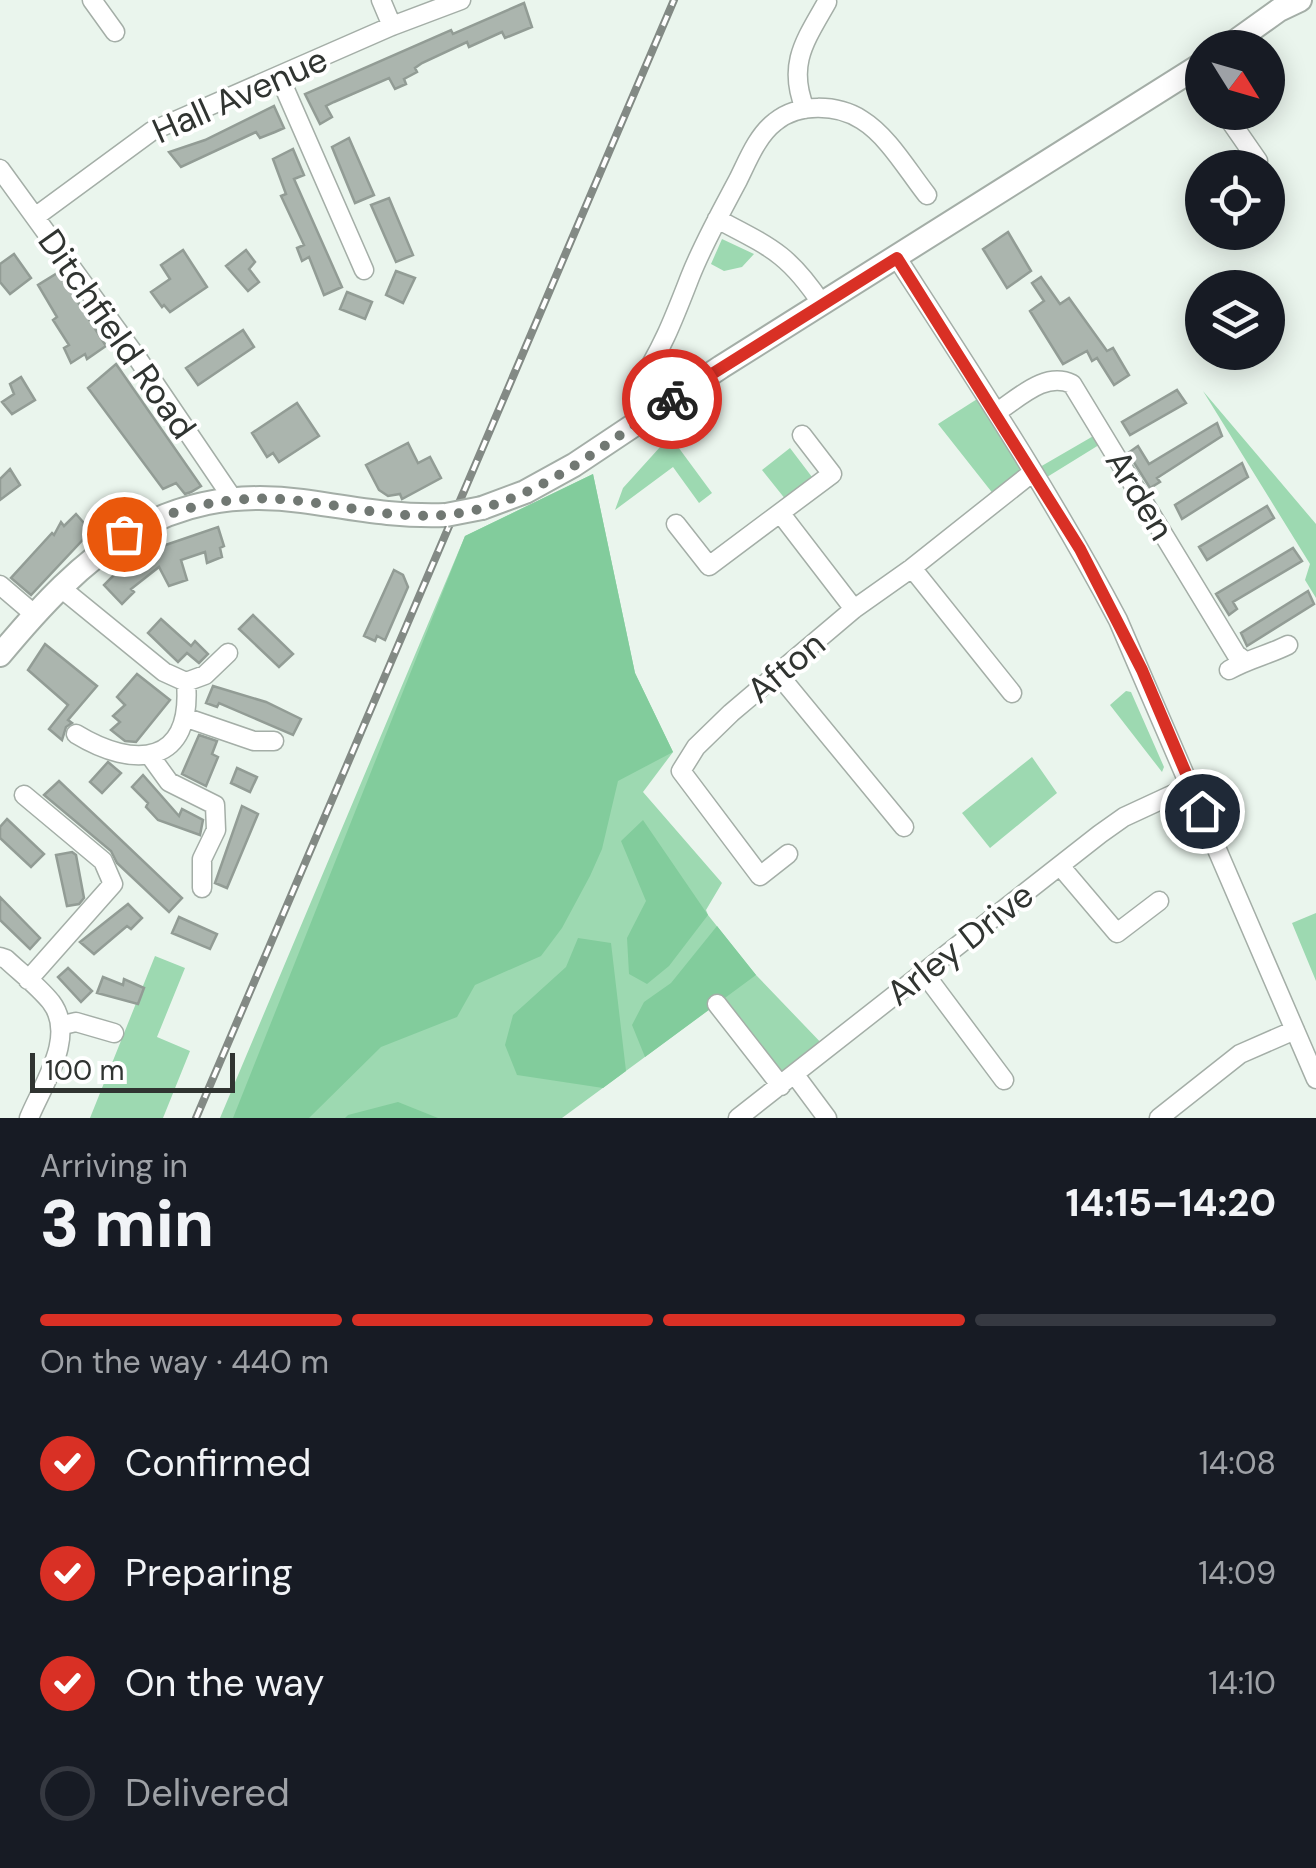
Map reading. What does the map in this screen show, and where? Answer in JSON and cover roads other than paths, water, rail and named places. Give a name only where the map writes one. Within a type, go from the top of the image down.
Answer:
[{"type":"main road","points":[[1251,30],[1300,0]]},
{"type":"main road","points":[[0,654],[34,614],[108,544],[145,523],[202,504],[233,499],[302,501],[393,516],[446,515],[510,499],[574,465],[822,304],[1185,80]]},
{"type":"street","points":[[92,0],[112,27],[92,35]]},
{"type":"street","points":[[381,0],[392,26]]},
{"type":"street","name":"Hall Avenue","points":[[34,217],[152,131],[461,0]]},
{"type":"street","points":[[805,109],[797,88],[797,67],[802,47],[827,2]]},
{"type":"street","points":[[280,78],[364,270]]},
{"type":"street","points":[[637,387],[662,367],[690,276],[761,135],[776,120],[805,109],[844,111],[864,121],[927,195]]},
{"type":"street","name":"Ditchfield Road","points":[[0,169],[138,359],[233,499]]},
{"type":"street","points":[[717,219],[792,262],[822,304]]},
{"type":"street","points":[[897,258],[997,412],[1118,620],[1316,1079]]},
{"type":"street","name":"Arden","points":[[997,412],[1046,381],[1057,379],[1072,384],[1236,654],[1237,665],[1288,644]]},
{"type":"street","points":[[676,524],[709,566],[832,474],[802,435]]},
{"type":"street","name":"Afton","points":[[788,854],[760,876],[681,771],[708,736],[854,609],[1033,472]]},
{"type":"street","points":[[781,514],[854,609]]},
{"type":"street","points":[[912,568],[1012,693]]},
{"type":"street","points":[[0,584],[34,614]]},
{"type":"street","points":[[62,588],[164,672],[186,682],[205,675],[228,653]]},
{"type":"street","points":[[778,674],[904,828]]},
{"type":"street","points":[[76,734],[121,754],[152,756],[166,748],[187,718],[186,682]]},
{"type":"street","points":[[187,718],[254,742],[274,741]]},
{"type":"street","points":[[152,756],[168,782],[215,805],[216,830],[202,859],[202,888]]},
{"type":"street","name":"Arley Drive","points":[[738,1118],[1124,817],[1191,786]]},
{"type":"street","points":[[24,795],[103,862],[113,884],[28,980]]},
{"type":"street","points":[[1061,867],[1117,933],[1159,901]]},
{"type":"street","points":[[0,957],[6,958],[52,1004],[63,1025],[60,1044],[29,1118]]},
{"type":"street","points":[[924,973],[1004,1080]]},
{"type":"street","points":[[717,1004],[827,1118]]},
{"type":"street","points":[[63,1025],[76,1022],[114,1033]]},
{"type":"street","points":[[1170,1114],[1240,1054],[1294,1030]]},
{"type":"railway","points":[[196,1118],[674,0]]}]
